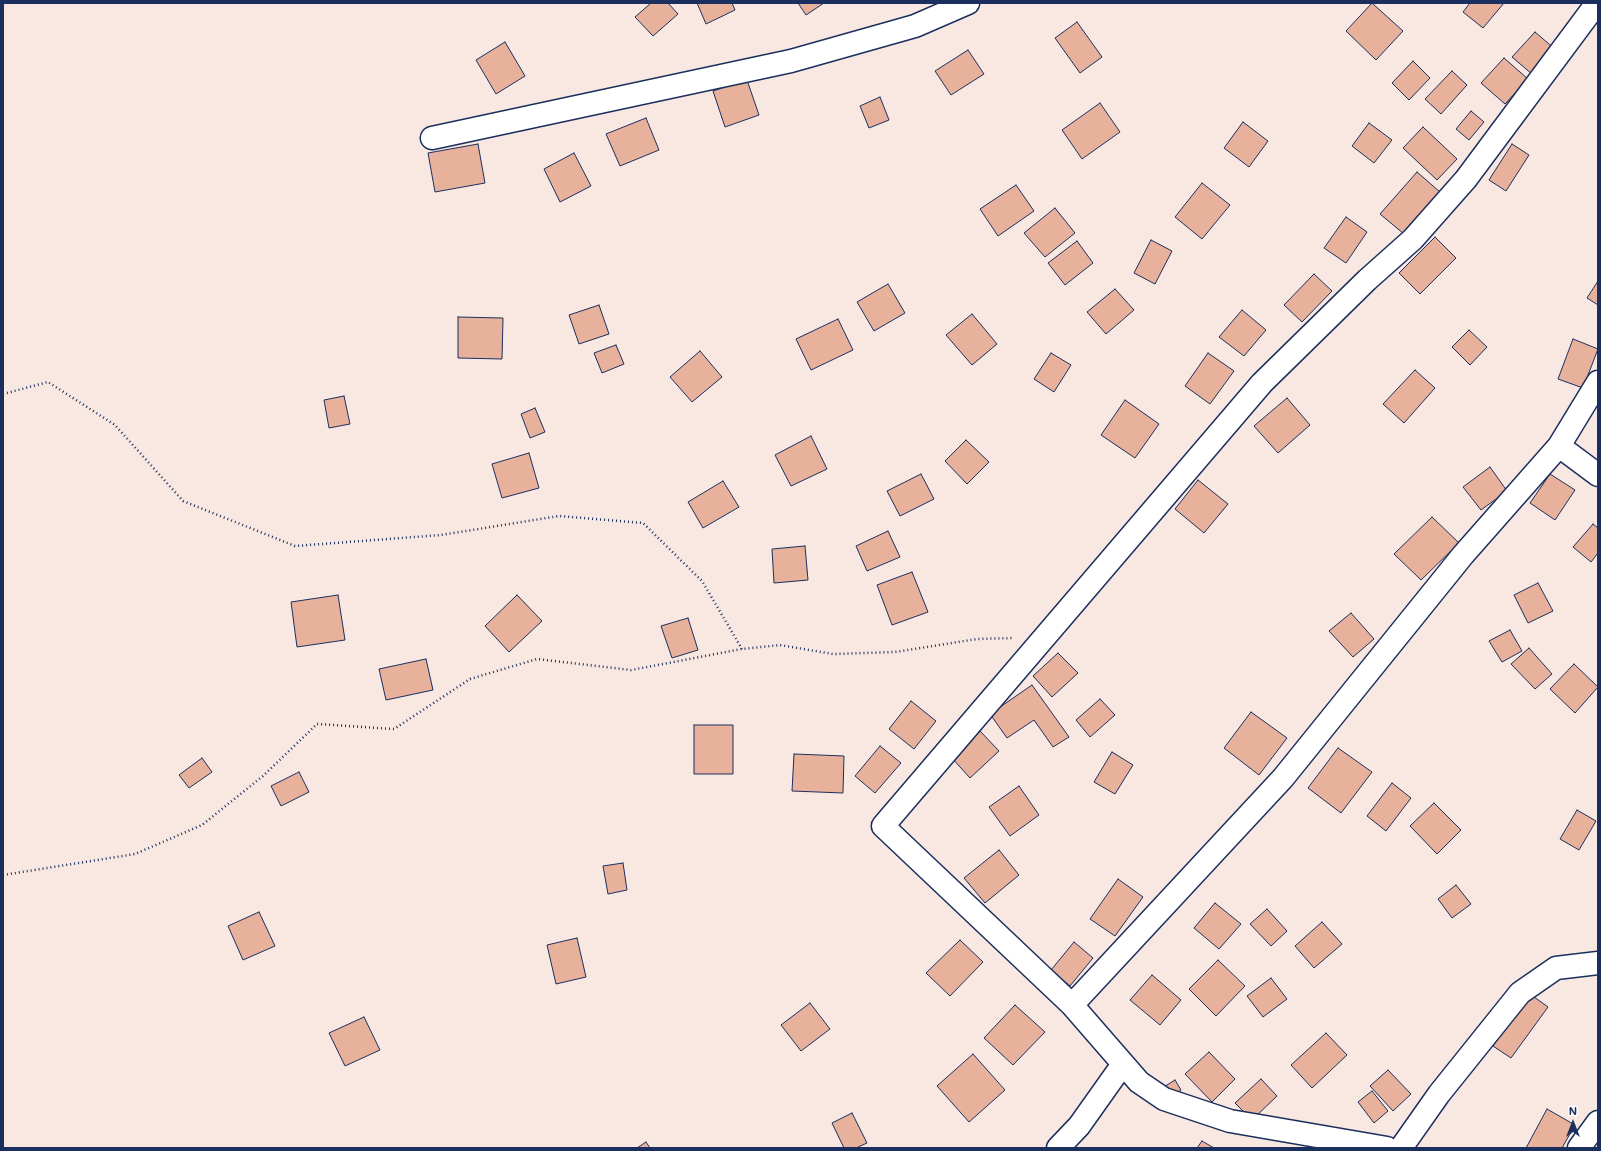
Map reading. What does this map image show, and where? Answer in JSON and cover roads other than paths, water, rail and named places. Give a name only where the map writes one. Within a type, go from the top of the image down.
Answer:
[{"type":"street","points":[[432,138],[791,61],[914,26],[968,3]]},
{"type":"street","points":[[1388,1148],[1223,1118],[1164,1099],[1139,1082],[1072,1005],[883,826],[1262,383],[1367,280],[1413,239],[1466,179],[1597,3]]},
{"type":"street","points":[[1072,1005],[1283,778],[1463,555],[1559,446],[1598,382]]},
{"type":"street","points":[[1559,446],[1598,475]]},
{"type":"street","points":[[1402,1148],[1439,1094],[1520,993],[1556,968],[1598,964]]},
{"type":"street","points":[[1058,1148],[1079,1126],[1123,1064]]},
{"type":"street","points":[[1579,1148],[1598,1122]]}]
